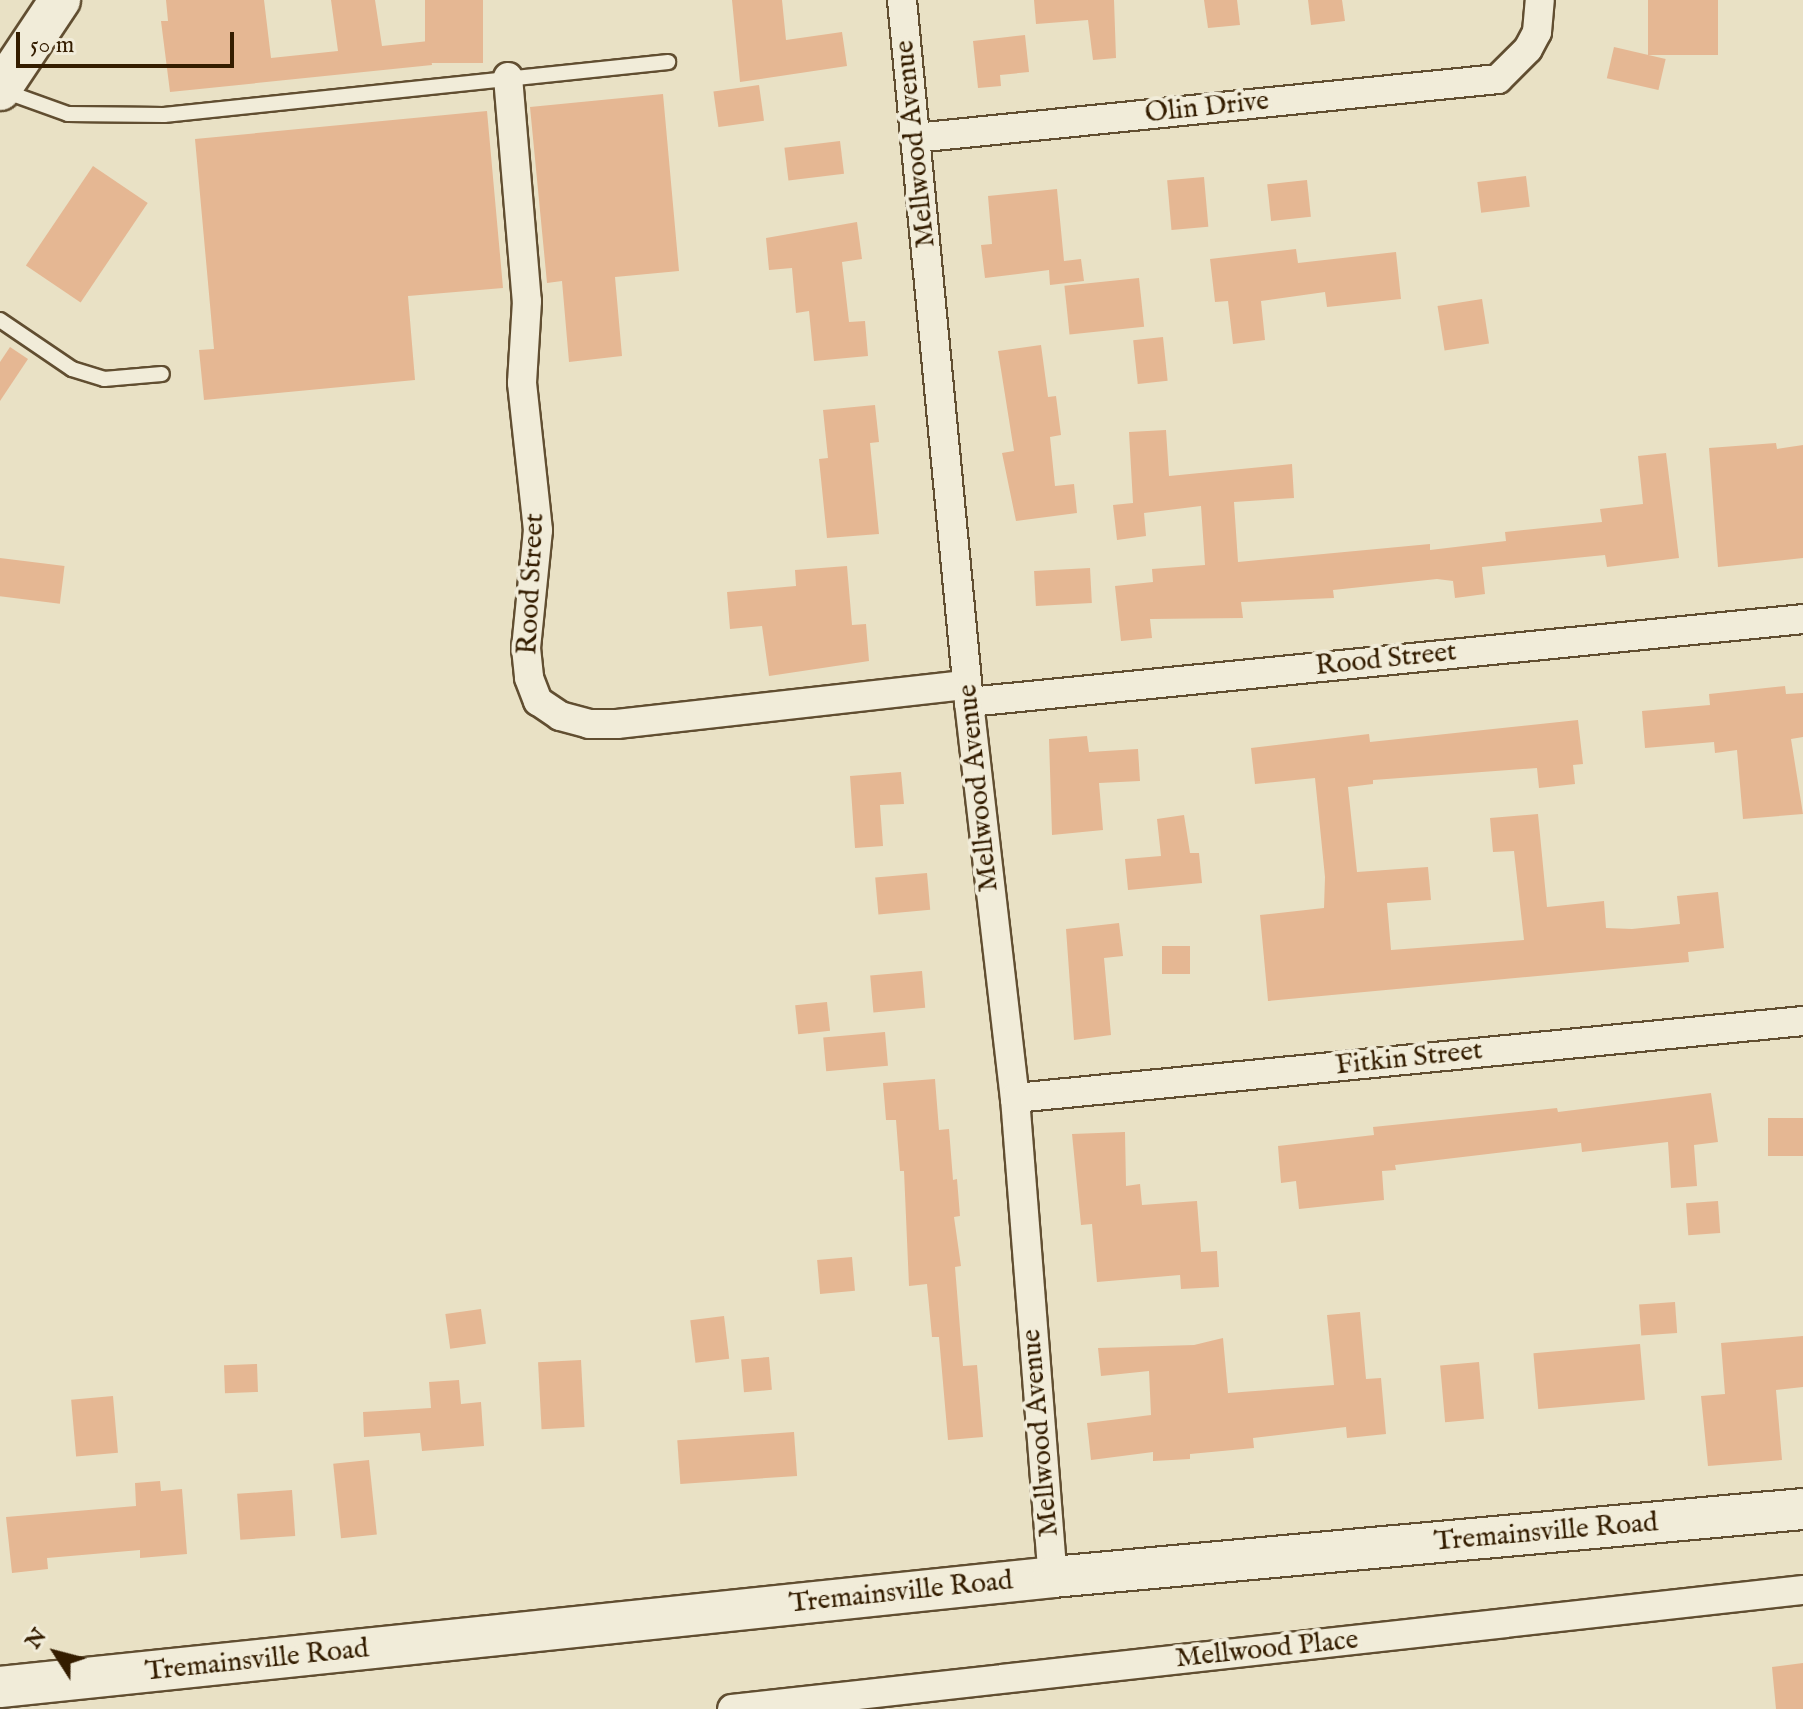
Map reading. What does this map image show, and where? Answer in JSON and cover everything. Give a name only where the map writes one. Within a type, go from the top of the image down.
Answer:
[{"type":"street","points":[[0,89],[60,0]]},
{"type":"street","name":"Mellwood Avenue","points":[[902,0],[968,693],[1015,1098],[1053,1577]]},
{"type":"street","name":"Olin Drive","points":[[915,138],[1498,79],[1528,49],[1537,32],[1540,0]]},
{"type":"street","name":"Rood Street","points":[[508,77],[527,301],[522,383],[538,530],[526,648],[529,678],[538,701],[560,716],[589,724],[617,724],[1803,619]]},
{"type":"street","name":"Fitkin Street","points":[[1015,1098],[1803,1021]]},
{"type":"street","name":"Tremainsville Road","points":[[14,1694],[1053,1577],[1803,1509]]},
{"type":"street","name":"Mellwood Place","points":[[732,1709],[1803,1590]]},
{"type":"lane","points":[[0,89],[68,114],[164,115],[668,62]]},
{"type":"lane","points":[[0,320],[72,369],[104,379],[162,374]]},
{"type":"building","points":[[166,0],[264,0],[271,58],[338,51],[331,0],[375,0],[382,46],[429,41],[432,65],[170,92],[161,21],[168,21]]},
{"type":"building","points":[[425,0],[483,0],[483,63],[425,63]]},
{"type":"building","points":[[732,0],[782,0],[786,40],[842,32],[847,66],[740,82]]},
{"type":"building","points":[[1034,0],[1114,0],[1116,58],[1093,60],[1088,20],[1036,24]]},
{"type":"building","points":[[1204,0],[1237,0],[1240,25],[1208,28]]},
{"type":"building","points":[[1308,0],[1342,0],[1345,21],[1311,25]]},
{"type":"building","points":[[1648,0],[1718,0],[1718,55],[1648,55]]},
{"type":"building","points":[[1025,35],[1029,72],[1000,75],[1001,86],[978,88],[973,41]]},
{"type":"building","points":[[1614,47],[1666,59],[1658,90],[1607,78]]},
{"type":"building","points":[[759,85],[764,121],[718,127],[713,91]]},
{"type":"building","points":[[663,94],[679,271],[615,277],[622,356],[569,362],[562,281],[547,283],[530,107]]},
{"type":"building","points":[[487,111],[503,288],[408,296],[415,380],[204,400],[199,350],[214,349],[195,139]]},
{"type":"building","points":[[840,141],[844,174],[788,181],[784,148]]},
{"type":"building","points":[[93,166],[148,203],[81,302],[26,265]]},
{"type":"building","points":[[1526,176],[1530,207],[1481,213],[1477,182]]},
{"type":"building","points":[[1204,177],[1208,227],[1171,230],[1167,180]]},
{"type":"building","points":[[1307,180],[1311,217],[1271,221],[1267,184]]},
{"type":"building","points":[[1057,189],[1064,261],[1081,259],[1084,281],[1050,285],[1049,270],[985,278],[981,245],[992,244],[988,196]]},
{"type":"building","points":[[857,222],[862,259],[842,262],[849,322],[865,321],[868,356],[814,361],[809,311],[796,313],[792,268],[769,270],[766,238]]},
{"type":"building","points":[[1296,249],[1298,263],[1396,252],[1401,299],[1327,307],[1325,292],[1261,301],[1265,340],[1233,344],[1228,301],[1215,302],[1210,259]]},
{"type":"building","points":[[1139,278],[1144,327],[1070,335],[1064,286]]},
{"type":"building","points":[[1482,299],[1489,343],[1445,350],[1438,306]]},
{"type":"building","points":[[1163,337],[1168,381],[1138,384],[1133,340]]},
{"type":"building","points":[[1041,345],[1048,397],[1056,396],[1061,435],[1050,437],[1055,486],[1074,484],[1077,513],[1016,521],[1002,453],[1014,451],[998,351]]},
{"type":"building","points":[[10,347],[28,359],[0,401],[0,362]]},
{"type":"building","points":[[875,405],[879,442],[870,443],[879,534],[827,538],[819,459],[828,458],[823,410]]},
{"type":"building","points":[[1166,430],[1169,476],[1292,464],[1294,498],[1234,502],[1238,562],[1430,544],[1430,550],[1506,541],[1505,532],[1602,522],[1600,509],[1643,504],[1638,456],[1666,453],[1679,558],[1607,567],[1605,555],[1482,567],[1485,594],[1455,598],[1453,581],[1437,579],[1333,590],[1334,598],[1241,602],[1243,618],[1150,619],[1152,638],[1121,641],[1115,586],[1153,582],[1152,569],[1205,565],[1201,506],[1144,513],[1146,536],[1117,540],[1113,505],[1133,503],[1129,432]]},
{"type":"building","points":[[1776,443],[1777,449],[1803,445],[1803,558],[1718,567],[1709,448]]},
{"type":"building","points":[[0,558],[65,566],[60,604],[0,596]]},
{"type":"building","points":[[847,566],[852,625],[866,624],[869,661],[769,676],[762,626],[730,629],[727,592],[796,586],[795,570]]},
{"type":"building","points":[[1090,568],[1092,603],[1036,606],[1034,571]]},
{"type":"building","points":[[1785,686],[1786,694],[1803,693],[1803,737],[1791,739],[1803,814],[1743,819],[1737,750],[1715,753],[1714,742],[1645,748],[1642,711],[1710,705],[1709,694]]},
{"type":"building","points":[[1578,720],[1583,764],[1573,765],[1575,784],[1539,788],[1537,768],[1373,780],[1373,784],[1348,787],[1357,872],[1428,867],[1431,900],[1387,903],[1391,950],[1524,940],[1514,851],[1493,852],[1490,818],[1538,814],[1547,907],[1604,901],[1606,928],[1632,929],[1680,924],[1677,896],[1718,892],[1724,948],[1688,952],[1689,962],[1268,1001],[1260,915],[1324,908],[1325,877],[1315,778],[1255,784],[1251,748],[1369,734],[1370,742]]},
{"type":"building","points":[[1087,736],[1089,752],[1138,749],[1140,781],[1099,783],[1103,830],[1052,835],[1049,739]]},
{"type":"building","points":[[901,772],[904,804],[880,805],[883,846],[855,848],[850,776]]},
{"type":"building","points":[[1184,815],[1190,853],[1199,853],[1202,883],[1128,890],[1125,859],[1161,856],[1157,819]]},
{"type":"building","points":[[927,873],[930,910],[878,914],[875,878]]},
{"type":"building","points":[[1119,923],[1123,956],[1104,958],[1111,1035],[1074,1040],[1066,929]]},
{"type":"building","points":[[1162,946],[1190,946],[1190,974],[1162,974]]},
{"type":"building","points":[[922,971],[925,1008],[873,1012],[870,976]]},
{"type":"building","points":[[827,1002],[830,1031],[798,1034],[795,1005]]},
{"type":"building","points":[[885,1032],[888,1066],[826,1071],[823,1037]]},
{"type":"building","points":[[935,1079],[939,1130],[949,1129],[953,1180],[957,1179],[960,1216],[954,1217],[961,1266],[955,1267],[963,1366],[977,1365],[983,1437],[948,1440],[939,1337],[932,1337],[927,1284],[909,1286],[904,1171],[900,1171],[896,1120],[886,1120],[883,1083]]},
{"type":"building","points":[[1711,1093],[1718,1142],[1694,1145],[1697,1186],[1671,1188],[1668,1142],[1582,1152],[1581,1143],[1395,1165],[1396,1170],[1382,1171],[1384,1200],[1299,1209],[1296,1181],[1281,1183],[1278,1146],[1374,1135],[1373,1127],[1557,1108],[1558,1112]]},
{"type":"building","points":[[1768,1118],[1803,1118],[1803,1156],[1768,1156]]},
{"type":"building","points":[[1125,1132],[1126,1186],[1140,1184],[1142,1205],[1197,1201],[1201,1252],[1217,1251],[1219,1287],[1181,1289],[1180,1275],[1097,1282],[1092,1224],[1081,1225],[1072,1134]]},
{"type":"building","points":[[1718,1201],[1720,1233],[1688,1235],[1686,1203]]},
{"type":"building","points":[[852,1257],[855,1291],[820,1294],[817,1260]]},
{"type":"building","points":[[1675,1302],[1677,1333],[1641,1335],[1639,1305]]},
{"type":"building","points":[[481,1309],[486,1344],[450,1349],[445,1314]]},
{"type":"building","points":[[1360,1312],[1366,1379],[1381,1378],[1386,1434],[1347,1438],[1346,1427],[1253,1438],[1254,1448],[1190,1454],[1190,1459],[1153,1461],[1153,1452],[1091,1460],[1087,1423],[1151,1415],[1149,1371],[1101,1376],[1098,1348],[1194,1345],[1223,1338],[1228,1393],[1334,1385],[1327,1315]]},
{"type":"building","points":[[724,1316],[729,1359],[695,1363],[690,1320]]},
{"type":"building","points":[[1803,1336],[1803,1387],[1776,1390],[1782,1460],[1708,1466],[1701,1396],[1725,1394],[1721,1343]]},
{"type":"building","points":[[1640,1344],[1645,1400],[1538,1409],[1533,1353]]},
{"type":"building","points":[[769,1357],[772,1390],[744,1392],[741,1359]]},
{"type":"building","points":[[581,1360],[585,1427],[542,1429],[538,1362]]},
{"type":"building","points":[[1479,1362],[1484,1419],[1445,1422],[1440,1365]]},
{"type":"building","points":[[257,1364],[258,1392],[225,1393],[224,1365]]},
{"type":"building","points":[[459,1380],[461,1404],[481,1402],[484,1446],[422,1451],[420,1433],[364,1437],[363,1412],[431,1408],[429,1382]]},
{"type":"building","points":[[113,1396],[118,1453],[76,1456],[71,1400]]},
{"type":"building","points":[[794,1432],[797,1476],[680,1484],[677,1440]]},
{"type":"building","points":[[369,1460],[377,1535],[341,1538],[333,1464]]},
{"type":"building","points":[[160,1481],[161,1491],[182,1489],[187,1554],[140,1558],[140,1550],[47,1558],[48,1569],[12,1573],[6,1517],[136,1506],[135,1483]]},
{"type":"building","points":[[292,1490],[295,1536],[240,1540],[237,1494]]},
{"type":"building","points":[[1803,1663],[1803,1709],[1776,1709],[1772,1667]]}]
